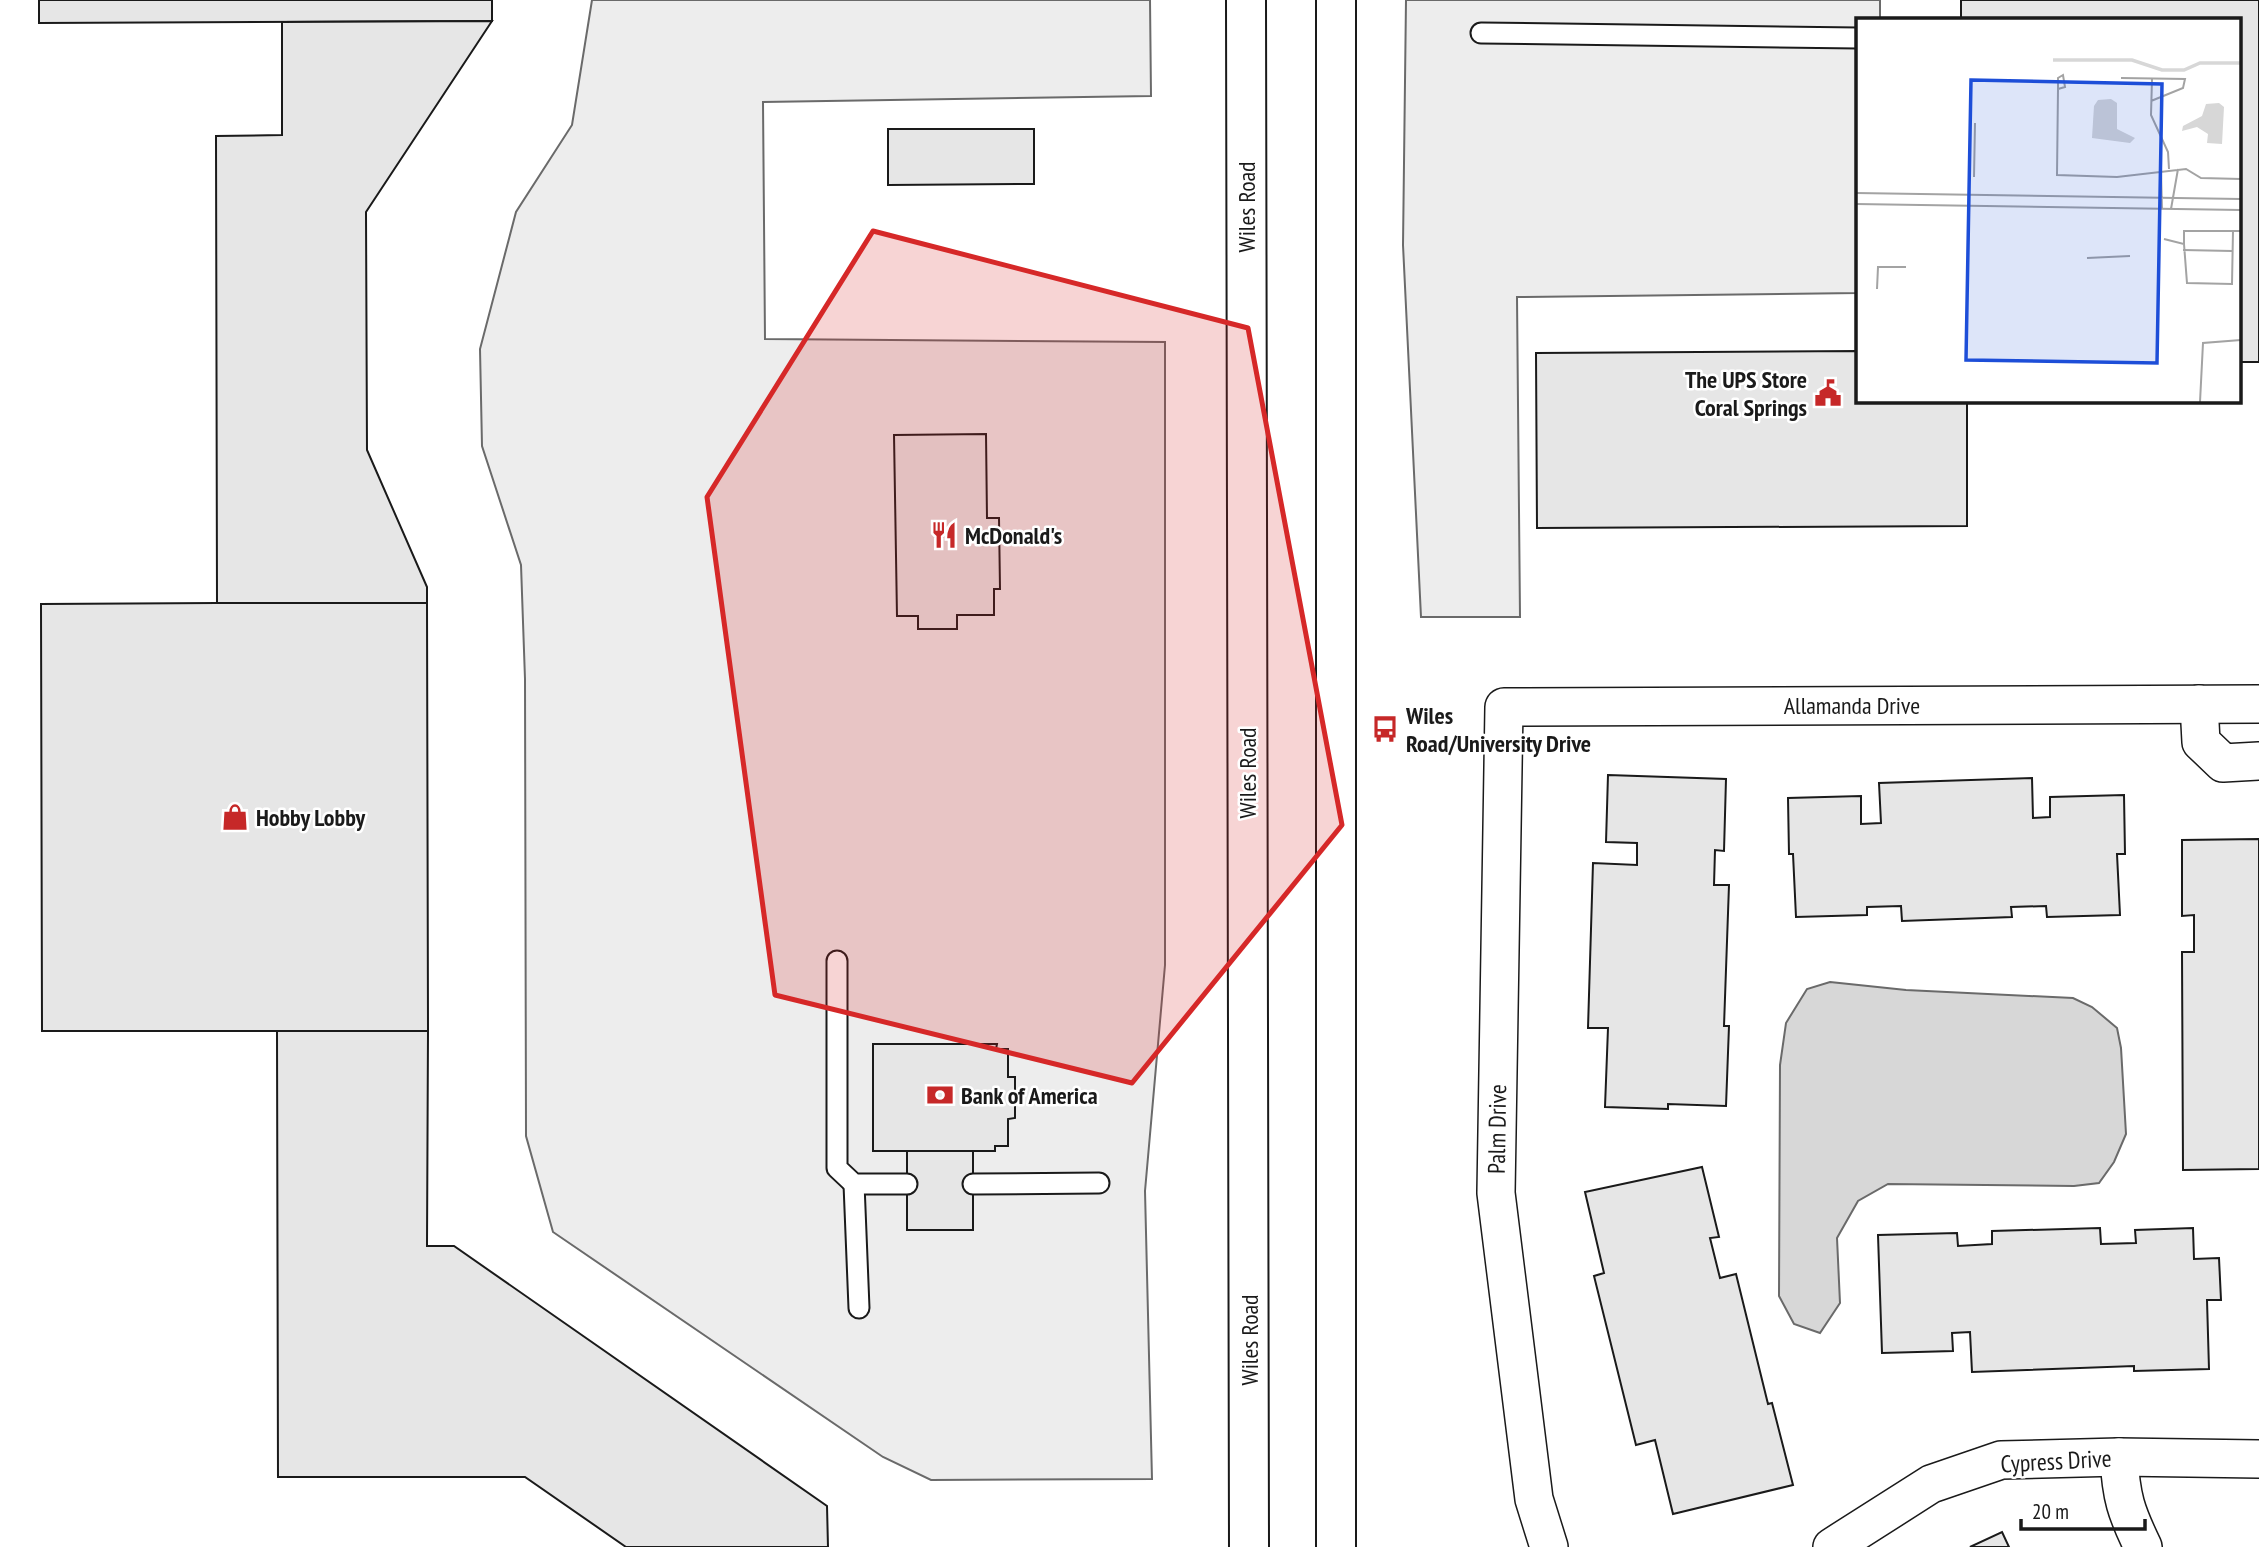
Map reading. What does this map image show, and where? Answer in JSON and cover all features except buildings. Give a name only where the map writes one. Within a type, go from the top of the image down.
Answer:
[{"type":"main road","name":"Wiles Road","points":[[1246,0],[1250,1547]]},
{"type":"main road","points":[[1336,0],[1336,1547]]},
{"type":"street","points":[[2199,704],[2201,742],[2223,762],[2259,761]]},
{"type":"street","name":"Allamanda Drive","points":[[1504,707],[2259,704]]},
{"type":"street","name":"Palm Drive","points":[[1504,707],[1496,1193],[1534,1499],[1549,1547]]},
{"type":"street","points":[[2119,1458],[2121,1492],[2127,1516],[2143,1547]]},
{"type":"street","name":"Cypress Drive","points":[[1832,1547],[1931,1484],[2001,1460],[2259,1460]]},
{"type":"lane","points":[[1481,33],[1856,38]]},
{"type":"lane","points":[[836,961],[837,1168],[854,1184],[907,1184]]},
{"type":"lane","points":[[854,1184],[859,1308]]},
{"type":"lane","points":[[973,1184],[1099,1184]]},
{"type":"highlighted area","points":[[873,231],[1248,328],[1342,825],[1132,1083],[775,995],[707,497]]},
{"type":"shaded area","points":[[592,0],[1150,0],[1151,96],[763,102],[765,339],[1165,342],[1165,965],[1145,1191],[1152,1479],[931,1480],[883,1457],[553,1232],[526,1136],[525,679],[521,565],[482,446],[480,349],[516,212],[572,125]]},
{"type":"shaded area","points":[[1406,0],[1880,0],[1880,18],[1856,18],[1856,293],[1517,297],[1520,617],[1421,617],[1403,245]]},
{"type":"shaded area","points":[[1830,982],[1906,990],[2073,998],[2092,1007],[2117,1028],[2121,1048],[2126,1134],[2114,1162],[2099,1183],[2074,1186],[1888,1184],[1858,1201],[1837,1238],[1840,1303],[1820,1333],[1794,1324],[1779,1296],[1780,1065],[1786,1023],[1807,989]]},
{"type":"place","name":"The UPS Store Coral Springs","points":[[1828,393]]},
{"type":"place","name":"McDonald's","points":[[944,535]]},
{"type":"place","name":"Wiles Road/University Drive","points":[[1385,729]]},
{"type":"place","name":"Hobby Lobby","points":[[235,817]]},
{"type":"place","name":"Bank of America","points":[[940,1095]]}]
